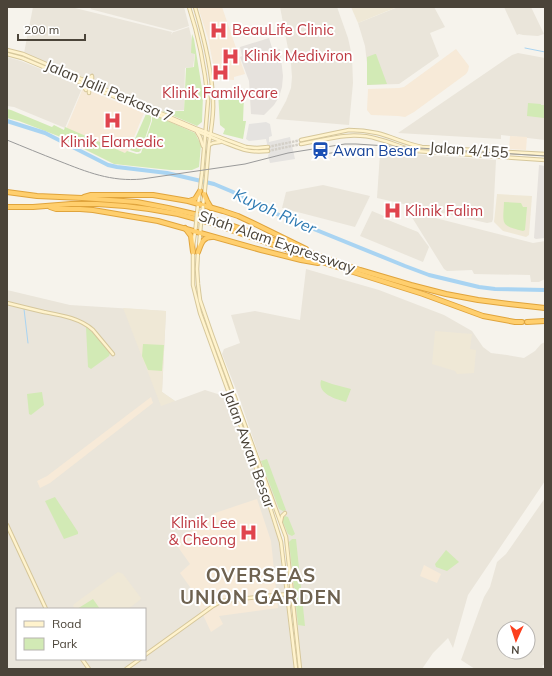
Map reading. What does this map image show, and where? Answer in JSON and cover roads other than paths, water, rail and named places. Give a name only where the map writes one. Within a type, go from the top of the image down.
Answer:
[{"type":"highway","points":[[187,201],[193,200],[202,191],[211,208]]},
{"type":"highway","name":"Shah Alam Expressway","points":[[7,192],[37,196],[137,202],[168,208],[207,217],[332,260],[411,285],[478,300],[545,308]]},
{"type":"highway","points":[[82,198],[91,195],[153,195],[187,201],[253,222],[293,243],[332,260]]},
{"type":"highway","name":"Shah Alam Expressway","points":[[7,207],[97,204],[125,206],[178,214],[211,223],[331,265],[431,296],[483,316],[515,322],[545,321]]},
{"type":"highway","points":[[48,206],[56,209],[105,211],[158,221],[301,260],[331,265]]},
{"type":"highway","points":[[185,228],[191,236],[193,252]]},
{"type":"highway","points":[[198,252],[203,241],[209,237],[228,240]]},
{"type":"street","points":[[189,7],[196,28],[202,56],[208,101],[205,123],[200,206]]},
{"type":"street","points":[[195,7],[204,38],[213,101],[211,133],[206,175],[200,206],[198,231]]},
{"type":"street","points":[[198,40],[200,33],[204,38]]},
{"type":"street","name":"Jalan Jalil Perkasa 7","points":[[7,50],[23,54],[82,82]]},
{"type":"street","name":"Jalan Jalil Perkasa 7","points":[[7,54],[22,58],[195,128],[211,133]]},
{"type":"street","points":[[86,90],[82,82],[92,76],[94,87],[89,90],[89,93]]},
{"type":"street","name":"Jalan Jalil Perkasa 7","points":[[94,87],[210,138]]},
{"type":"street","points":[[195,128],[200,127],[205,123]]},
{"type":"street","points":[[212,124],[214,132],[218,136]]},
{"type":"street","name":"Jalan 4/155","points":[[301,140],[349,130],[357,130],[378,133],[405,143],[422,147],[545,154]]},
{"type":"street","points":[[197,132],[204,150]]},
{"type":"street","points":[[211,133],[251,148],[268,147]]},
{"type":"street","name":"Jalan 4/155","points":[[301,144],[348,135],[358,135],[377,138],[406,149],[416,151],[545,160]]},
{"type":"street","points":[[210,138],[246,151],[268,151]]},
{"type":"street","points":[[209,145],[216,142],[223,142]]},
{"type":"street","name":"Jalan Awan Besar","points":[[198,231],[193,252],[193,285],[199,310],[269,504],[281,542],[296,669]]},
{"type":"street","name":"Jalan Awan Besar","points":[[198,231],[197,269],[200,300],[286,537],[300,669]]},
{"type":"street","points":[[7,303],[58,315],[89,326],[113,354]]},
{"type":"street","points":[[219,366],[222,360]]},
{"type":"street","points":[[280,522],[281,517],[285,513]]},
{"type":"street","points":[[7,525],[46,608]]},
{"type":"street","points":[[280,594],[286,590]]},
{"type":"street","points":[[280,594],[287,598]]},
{"type":"street","points":[[146,654],[213,606],[224,601],[280,594],[292,594]]},
{"type":"street","points":[[83,660],[89,669]]},
{"type":"street","points":[[126,669],[139,660]]},
{"type":"waterway","points":[[525,48],[545,52]]},
{"type":"waterway","name":"Kuyoh River","points":[[7,121],[45,133],[108,165],[167,173],[214,184],[267,210],[429,275],[479,287],[495,289],[545,290]]},
{"type":"waterway","points":[[24,309],[28,343]]},
{"type":"tunnel","points":[[268,147],[301,140]]},
{"type":"tunnel","points":[[268,151],[301,144]]},
{"type":"tram line","points":[[7,140],[89,172],[109,178],[131,180],[245,164],[288,153],[345,144],[545,156]]},
{"type":"tram line","points":[[324,154],[359,149]]},
{"type":"place","name":"BeauLife Clinic","points":[[219,30]]},
{"type":"place","name":"Klinik Mediviron","points":[[231,56]]},
{"type":"place","name":"Klinik Familycare","points":[[220,72]]},
{"type":"place","name":"Klinik Elamedic","points":[[112,121]]},
{"type":"place","name":"Awan Besar","points":[[320,151]]},
{"type":"place","name":"Klinik Falim","points":[[392,211]]},
{"type":"place","name":"Klinik Lee & Cheong","points":[[249,532]]},
{"type":"district","name":"OVERSEAS UNION GARDEN","points":[[261,586]]}]
